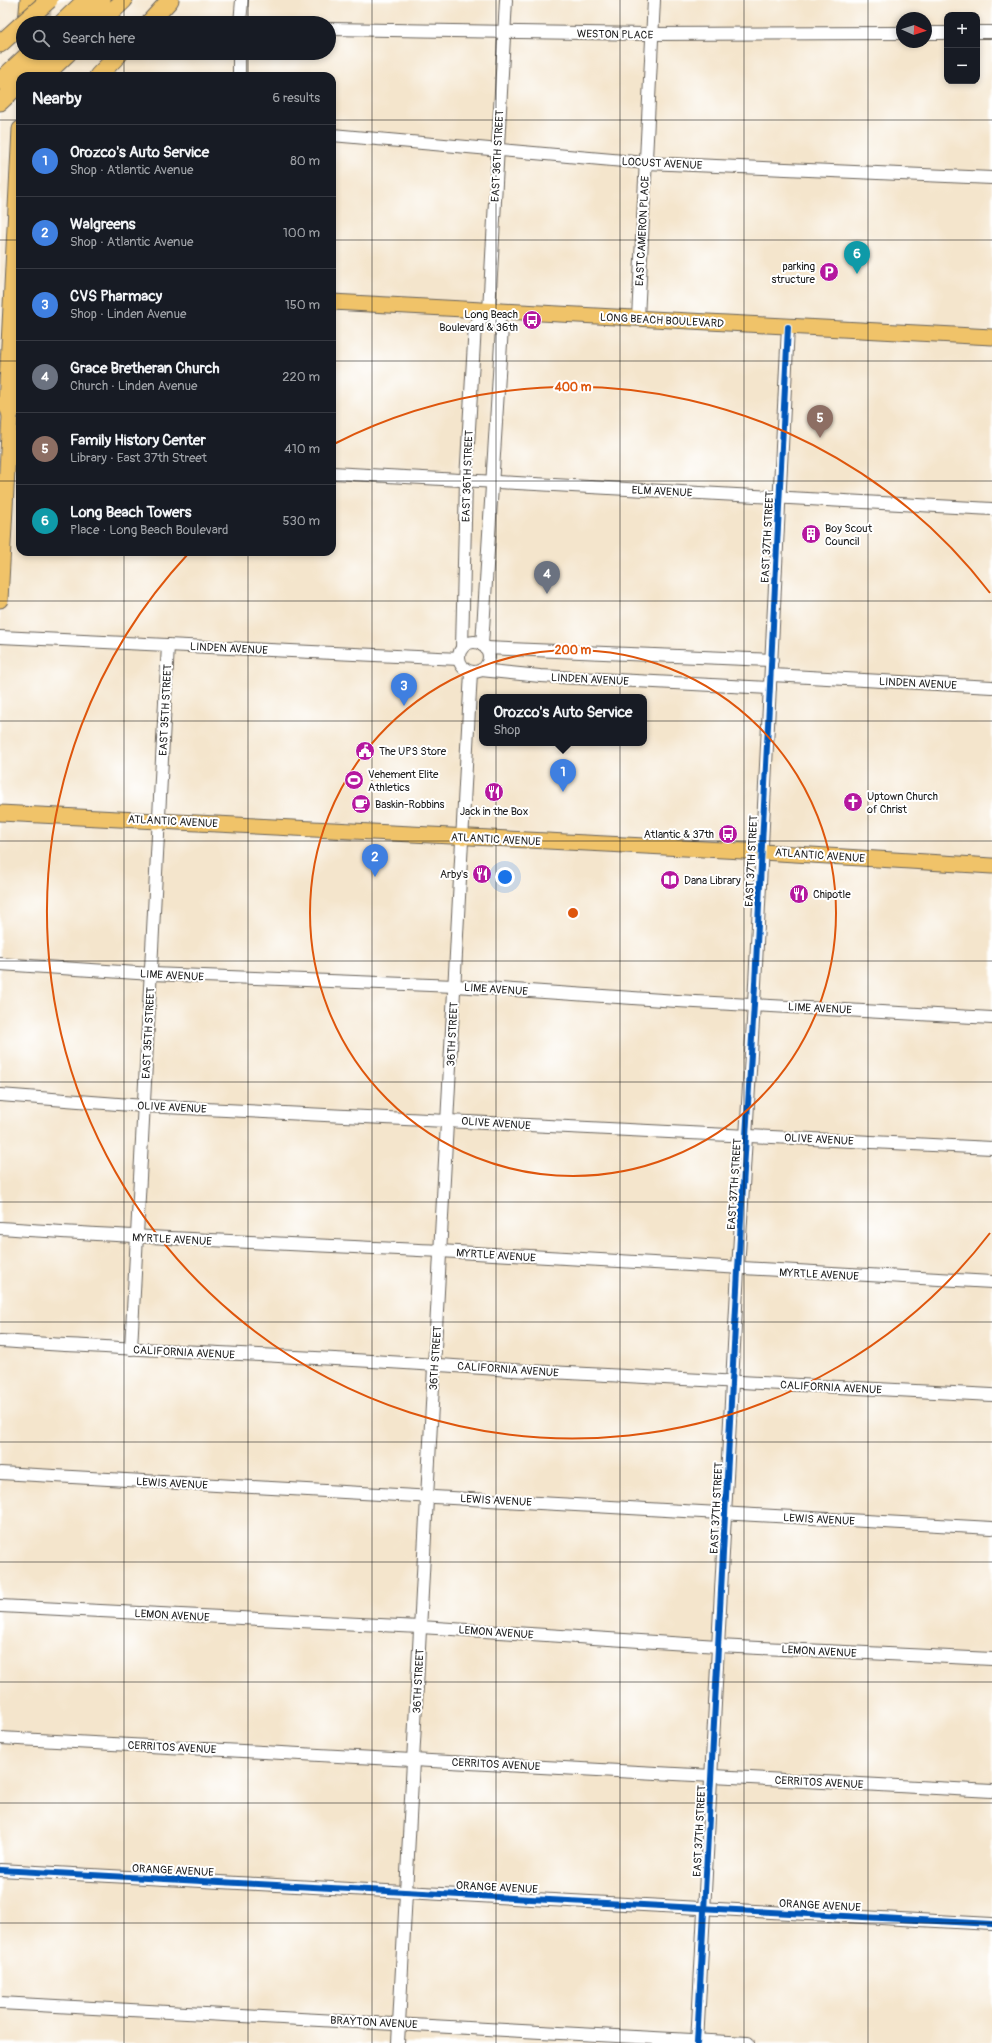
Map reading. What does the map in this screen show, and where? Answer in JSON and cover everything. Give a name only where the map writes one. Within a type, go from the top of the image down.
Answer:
[{"type":"highway","points":[[69,16],[86,0]]},
{"type":"highway","points":[[85,16],[102,0]]},
{"type":"highway","points":[[93,16],[110,0]]},
{"type":"highway","points":[[107,16],[124,0]]},
{"type":"highway","points":[[155,16],[170,0]]},
{"type":"highway","points":[[31,16],[45,3]]},
{"type":"highway","points":[[2,42],[16,29]]},
{"type":"highway","points":[[0,81],[22,60]]},
{"type":"highway","points":[[24,72],[37,60]]},
{"type":"highway","points":[[32,72],[45,60]]},
{"type":"highway","points":[[47,72],[60,60]]},
{"type":"highway","points":[[102,72],[113,60]]},
{"type":"highway","points":[[0,95],[16,80]]},
{"type":"highway","points":[[0,102],[16,88]]},
{"type":"highway","points":[[0,116],[16,102]]},
{"type":"main road","points":[[27,16],[28,0]]},
{"type":"main road","points":[[0,600],[1,546],[14,457],[5,414],[16,197]]},
{"type":"main road","name":"LONG BEACH BOULEVARD","points":[[336,302],[992,337]]},
{"type":"main road","points":[[5,414],[16,404]]},
{"type":"main road","name":"ATLANTIC AVENUE","points":[[0,813],[762,852],[992,866]]},
{"type":"street","points":[[241,16],[242,0]]},
{"type":"street","name":"EAST 36TH STREET","points":[[460,654],[466,480],[475,325],[489,311],[506,0]]},
{"type":"street","name":"EAST CAMERON PLACE","points":[[638,318],[654,0]]},
{"type":"street","name":"WESTON PLACE","points":[[336,29],[652,34],[896,33]]},
{"type":"street","points":[[980,32],[992,32]]},
{"type":"street","points":[[932,33],[944,33]]},
{"type":"street","points":[[239,60],[239,72]]},
{"type":"street","name":"LOCUST AVENUE","points":[[336,135],[646,163],[992,178]]},
{"type":"street","points":[[489,311],[502,327],[484,646],[489,658],[488,663],[476,671],[463,668],[460,654],[474,642],[484,646],[772,660]]},
{"type":"street","name":"EAST 37TH STREET","points":[[697,2042],[738,1270],[747,1136],[770,688],[772,675],[788,327]]},
{"type":"street","name":"ELM AVENUE","points":[[336,473],[992,509]]},
{"type":"street","name":"LINDEN AVENUE","points":[[0,637],[168,645],[460,654]]},
{"type":"street","name":"EAST 35TH STREET","points":[[131,1349],[152,974],[168,645]]},
{"type":"street","name":"LINDEN AVENUE","points":[[476,671],[540,676],[770,688]]},
{"type":"street","name":"36TH STREET","points":[[398,2043],[462,837],[476,671]]},
{"type":"street","name":"LINDEN AVENUE","points":[[772,675],[992,687]]},
{"type":"street","name":"LIME AVENUE","points":[[0,964],[152,974],[455,986],[676,1001],[992,1018]]},
{"type":"street","name":"OLIVE AVENUE","points":[[0,1095],[144,1106],[448,1120],[523,1126],[992,1148]]},
{"type":"street","name":"MYRTLE AVENUE","points":[[0,1228],[137,1237],[441,1252],[738,1270],[992,1282]]},
{"type":"street","name":"CALIFORNIA AVENUE","points":[[0,1341],[992,1395]]},
{"type":"street","name":"LEWIS AVENUE","points":[[0,1473],[992,1528]]},
{"type":"street","name":"LEMON AVENUE","points":[[0,1606],[420,1627],[718,1646],[992,1659]]},
{"type":"street","name":"CERRITOS AVENUE","points":[[0,1738],[992,1791]]},
{"type":"street","name":"ORANGE AVENUE","points":[[0,1870],[992,1924]]},
{"type":"street","name":"BRAYTON AVENUE","points":[[0,2003],[399,2023],[697,2042],[748,2043]]},
{"type":"tunnel","points":[[44,10],[44,16]]},
{"type":"cycle path","points":[[697,2043],[738,1270],[754,1004],[788,327]]},
{"type":"cycle path","points":[[0,1870],[992,1924]]},
{"type":"place","name":"parking structure","points":[[829,272]]},
{"type":"place","name":"Long Beach Towers","points":[[857,274]]},
{"type":"place","name":"Long Beach Boulevard & 36th","points":[[532,320]]},
{"type":"place","name":"Family History Center","points":[[820,438]]},
{"type":"place","name":"Boy Scout Council","points":[[811,534]]},
{"type":"place","name":"Grace Bretheran Church","points":[[547,594]]},
{"type":"place","name":"CVS Pharmacy","points":[[404,706]]},
{"type":"place","name":"The UPS Store","points":[[365,751]]},
{"type":"place","name":"Vehement Elite Athletics","points":[[354,780]]},
{"type":"place","name":"Jack in the Box","points":[[494,792]]},
{"type":"place","name":"Orozco's Auto Service","points":[[563,792]]},
{"type":"place","name":"Uptown Church of Christ","points":[[853,802]]},
{"type":"place","name":"Baskin-Robbins","points":[[361,804]]},
{"type":"place","name":"Atlantic & 37th","points":[[728,834]]},
{"type":"place","name":"Arby's","points":[[482,874]]},
{"type":"place","name":"Walgreens","points":[[375,877]]},
{"type":"place","name":"Dana Library","points":[[670,880]]},
{"type":"place","name":"Chipotle","points":[[799,894]]}]
